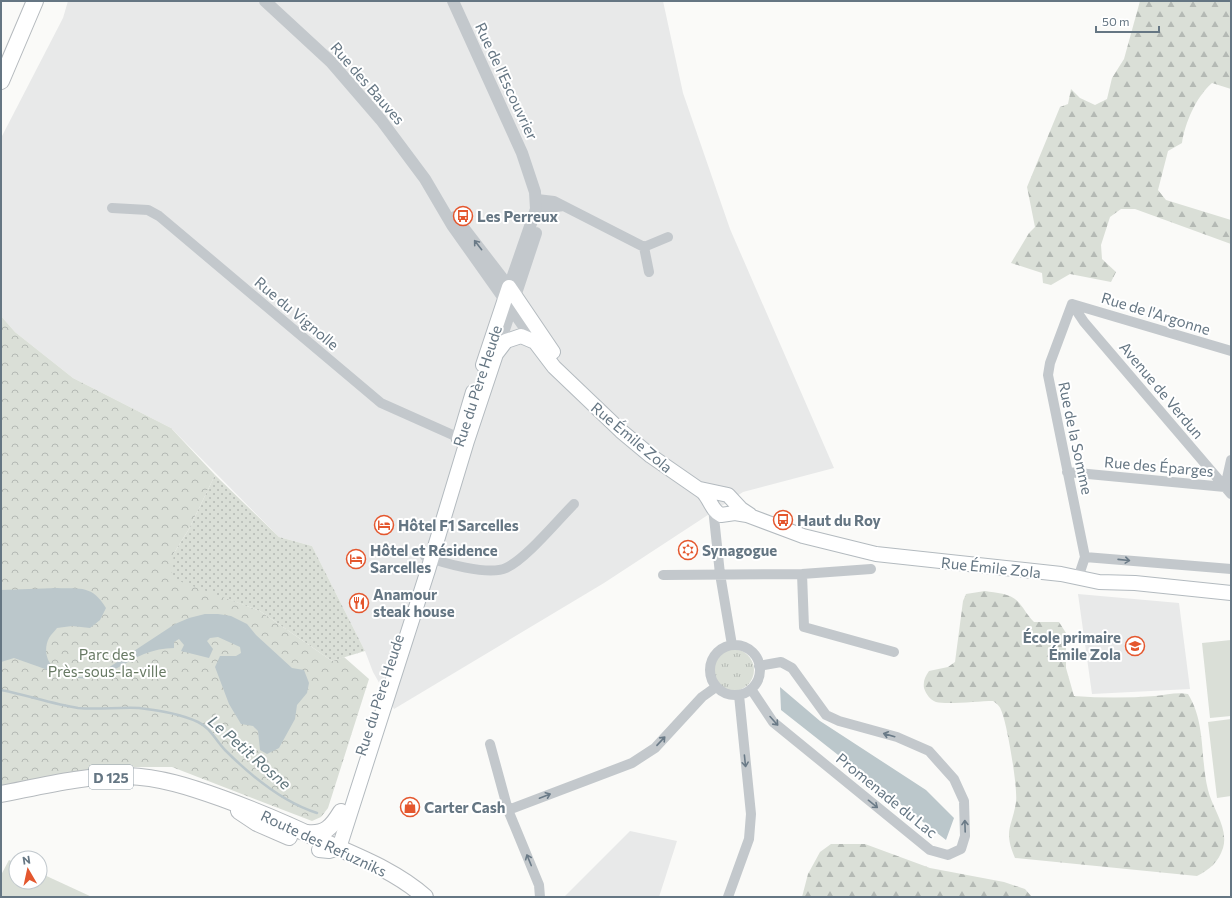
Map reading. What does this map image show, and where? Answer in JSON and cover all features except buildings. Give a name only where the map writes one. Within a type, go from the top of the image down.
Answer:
[{"type":"main road","points":[[1,63],[26,1]]},
{"type":"main road","points":[[1,81],[35,1]]},
{"type":"main road","name":"Rue Émile Zola","points":[[512,302],[549,345],[570,381]]},
{"type":"main road","name":"Rue du Père Heude","points":[[334,851],[428,557],[463,439],[512,302]]},
{"type":"main road","points":[[496,354],[506,342],[514,337],[526,337],[535,342]]},
{"type":"main road","name":"Rue Émile Zola","points":[[535,342],[548,360],[634,442],[698,488],[708,492],[722,506],[738,513],[802,536],[863,552],[902,558],[1061,574],[1104,583],[1134,583],[1231,593]]},
{"type":"main road","name":"Rue du Père Heude","points":[[463,439],[496,354]]},
{"type":"main road","name":"Rue du Père Heude","points":[[334,851],[341,812],[428,557]]},
{"type":"main road","name":"Route des Refuzniks","points":[[1,794],[88,779],[127,776],[184,785],[262,813],[306,833],[411,897]]},
{"type":"main road","name":"Route des Refuzniks","points":[[219,798],[257,824],[388,871],[425,897]]},
{"type":"main road","points":[[306,833],[315,834],[325,831],[332,826],[341,812]]},
{"type":"street","name":"Rue des Bauves","points":[[265,1],[331,62],[402,147],[437,196],[492,264],[512,302]]},
{"type":"street","name":"Rue de l'Escouvrier","points":[[452,1],[522,153],[540,203]]},
{"type":"street","name":"Rue des Bauves","points":[[437,196],[452,225],[512,302]]},
{"type":"street","points":[[540,203],[564,206],[584,214],[644,247],[649,272]]},
{"type":"street","points":[[512,302],[521,268],[520,257],[540,203]]},
{"type":"street","points":[[512,302],[540,203]]},
{"type":"street","name":"Rue du Vignolle","points":[[112,208],[148,210],[160,216],[380,403],[463,439]]},
{"type":"street","points":[[644,247],[668,237]]},
{"type":"street","points":[[492,264],[506,265],[520,257]]},
{"type":"street","name":"Rue Émile Zola","points":[[512,302],[535,342]]},
{"type":"street","name":"Rue du Père Heude","points":[[496,354],[512,302]]},
{"type":"street","name":"Rue de l'Argonne","points":[[1072,304],[1231,351]]},
{"type":"street","name":"Rue de la Somme","points":[[1072,304],[1050,363],[1048,375],[1085,557]]},
{"type":"street","name":"Avenue de Verdun","points":[[1072,304],[1084,322],[1228,491]]},
{"type":"street","points":[[1228,491],[1231,460]]},
{"type":"street","name":"Rue des Éparges","points":[[1067,472],[1228,491]]},
{"type":"street","points":[[428,557],[484,570],[505,568],[520,559],[574,504]]},
{"type":"street","points":[[722,506],[715,528],[720,574],[732,645]]},
{"type":"street","points":[[1078,578],[1085,557],[1231,570]]},
{"type":"street","points":[[663,575],[802,574],[871,569]]},
{"type":"street","points":[[802,574],[804,627],[894,652]]},
{"type":"street","points":[[732,645],[747,648],[753,653],[759,666],[758,679],[751,689],[739,695],[731,695],[716,687],[710,673],[713,658],[725,647],[732,645]]},
{"type":"street","name":"Promenade du Lac","points":[[751,689],[773,722],[930,850],[948,855],[961,849],[965,836],[964,801],[954,779],[929,751],[897,737],[839,721],[826,715],[792,668],[781,662],[759,666]]},
{"type":"street","points":[[508,810],[632,763],[655,748],[702,697],[716,687]]},
{"type":"street","points":[[728,897],[749,839],[751,814],[739,695]]},
{"type":"street","points":[[490,744],[508,810],[539,885],[540,897]]},
{"type":"shaded area","points":[[68,1],[663,1],[683,93],[730,229],[834,468],[743,492],[604,583],[394,709],[373,672],[365,651],[312,546],[279,537],[171,428],[73,378],[15,332],[1,316],[1,138],[63,18]]},
{"type":"shaded area","points":[[57,588],[79,589],[91,592],[96,595],[106,608],[100,620],[90,628],[72,626],[57,628],[50,637],[46,649],[48,659],[54,668],[65,671],[65,676],[14,658],[1,662],[1,590]]},
{"type":"shaded area","name":"École primaire Émile Zola","points":[[1078,594],[1179,603],[1190,689],[1092,694]]},
{"type":"shaded area","points":[[205,614],[231,616],[247,624],[256,635],[292,668],[304,670],[309,683],[307,693],[297,705],[295,719],[279,748],[267,754],[260,750],[258,731],[253,726],[241,724],[229,704],[215,667],[220,656],[236,656],[241,653],[240,647],[218,637],[210,638],[207,641],[213,649],[209,658],[181,651],[184,645],[179,639],[174,642],[174,648],[166,648],[148,653],[98,677],[78,678],[67,675],[81,677],[105,670],[175,624],[189,618]]},
{"type":"shaded area","points":[[780,687],[820,721],[926,790],[954,818],[946,840],[781,710]]},
{"type":"shaded area","points":[[630,831],[677,841],[659,897],[564,897]]},
{"type":"green space","points":[[1140,1],[1231,1],[1231,89],[1212,83],[1201,95],[1192,111],[1183,135],[1182,143],[1168,151],[1158,190],[1166,200],[1231,220],[1231,244],[1135,209],[1121,209],[1110,217],[1101,245],[1102,259],[1116,272],[1111,282],[1070,274],[1051,285],[1043,283],[1042,273],[1011,263],[1029,233],[1035,227],[1027,187],[1060,107],[1068,104],[1071,89],[1080,98],[1095,105],[1107,99],[1112,78],[1124,59]]},
{"type":"green space","name":"Parc des Près-sous-la-ville","points":[[1,316],[15,332],[73,378],[171,428],[215,475],[189,529],[174,553],[226,598],[260,611],[332,661],[344,657],[369,679],[328,808],[321,817],[312,821],[172,767],[125,767],[63,775],[1,786]]},
{"type":"green space","points":[[215,475],[279,537],[312,546],[365,651],[332,661],[260,611],[171,578],[174,553],[189,529]]},
{"type":"green space","points":[[985,591],[1004,594],[1017,600],[1034,622],[1059,622],[1066,633],[1066,668],[1074,696],[1125,697],[1155,696],[1175,693],[1188,694],[1198,717],[1208,790],[1224,833],[1223,848],[1221,853],[1216,862],[1210,868],[1197,876],[1015,858],[1011,849],[1009,835],[1016,802],[1014,770],[1009,741],[1003,717],[998,705],[993,701],[955,703],[936,702],[928,696],[924,688],[926,675],[929,671],[948,667],[955,662],[963,601],[966,594]]},
{"type":"green space","points":[[1231,640],[1231,716],[1210,718],[1202,643]]},
{"type":"green space","points":[[733,649],[748,655],[754,670],[748,685],[733,691],[718,685],[712,670],[718,655]]},
{"type":"green space","points":[[1231,719],[1231,796],[1217,798],[1208,722]]},
{"type":"green space","points":[[831,844],[865,844],[930,868],[1004,882],[1025,889],[1032,897],[802,897],[808,874],[820,852]]},
{"type":"green space","points":[[8,862],[8,890],[48,890],[48,877],[92,897],[1,897],[1,875]]},
{"type":"waterway","name":"Le Petit Rosne","points":[[1,690],[78,708],[139,708],[169,713],[191,719],[198,722],[213,734],[235,760],[268,787],[292,802],[317,813]]},
{"type":"place","name":"Les Perreux","points":[[463,216]]},
{"type":"place","name":"Haut du Roy","points":[[783,520]]},
{"type":"place","name":"Hôtel F1 Sarcelles","points":[[384,525]]},
{"type":"place","name":"Synagogue","points":[[688,550]]},
{"type":"place","name":"Hôtel et Résidence Sarcelles","points":[[356,559]]},
{"type":"place","name":"Anamour steak house","points":[[359,603]]},
{"type":"place","name":"École primaire Émile Zola","points":[[1135,646]]},
{"type":"place","name":"Carter Cash","points":[[410,807]]}]
